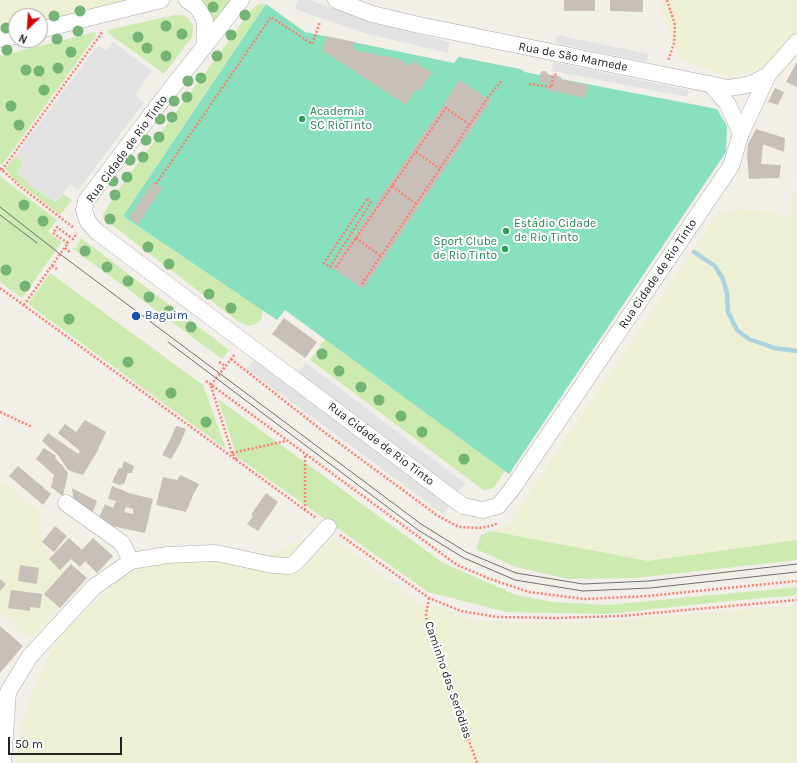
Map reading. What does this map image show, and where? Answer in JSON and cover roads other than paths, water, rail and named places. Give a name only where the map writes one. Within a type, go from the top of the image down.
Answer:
[{"type":"street","points":[[48,28],[161,0]]},
{"type":"street","points":[[186,0],[197,7],[205,20],[205,46]]},
{"type":"street","name":"Rua Cidade de Rio Tinto","points":[[241,0],[86,202],[84,210],[88,222],[96,231],[463,506],[483,510],[498,506],[512,489],[731,166],[741,133],[768,75]]},
{"type":"street","name":"Rua de São Mamede","points":[[336,0],[372,14],[419,25],[728,88],[753,83],[768,75],[797,42]]},
{"type":"street","points":[[710,84],[727,103],[741,133]]},
{"type":"street","points":[[66,503],[122,543],[131,561]]},
{"type":"street","points":[[3,763],[4,689],[30,656],[94,587],[131,561],[167,555],[216,553],[272,565],[288,566],[295,563],[328,527]]},
{"type":"waterway","points":[[694,252],[715,266],[723,279],[727,293],[728,312],[737,330],[749,339],[774,348],[797,351]]},
{"type":"tram line","points":[[0,207],[60,254],[421,524],[466,552],[516,573],[583,584],[649,581],[797,564]]},
{"type":"tram line","points":[[0,215],[37,243]]},
{"type":"tram line","points":[[168,342],[418,530],[464,558],[515,580],[583,591],[650,588],[797,572]]},
{"type":"place","name":"Academia SC RioTinto","points":[[302,119]]},
{"type":"place","name":"Estádio Cidade de Rio Tinto","points":[[506,231]]},
{"type":"place","name":"Sport Clube de Rio Tinto","points":[[505,249]]},
{"type":"place","name":"Baguim","points":[[136,316]]}]
